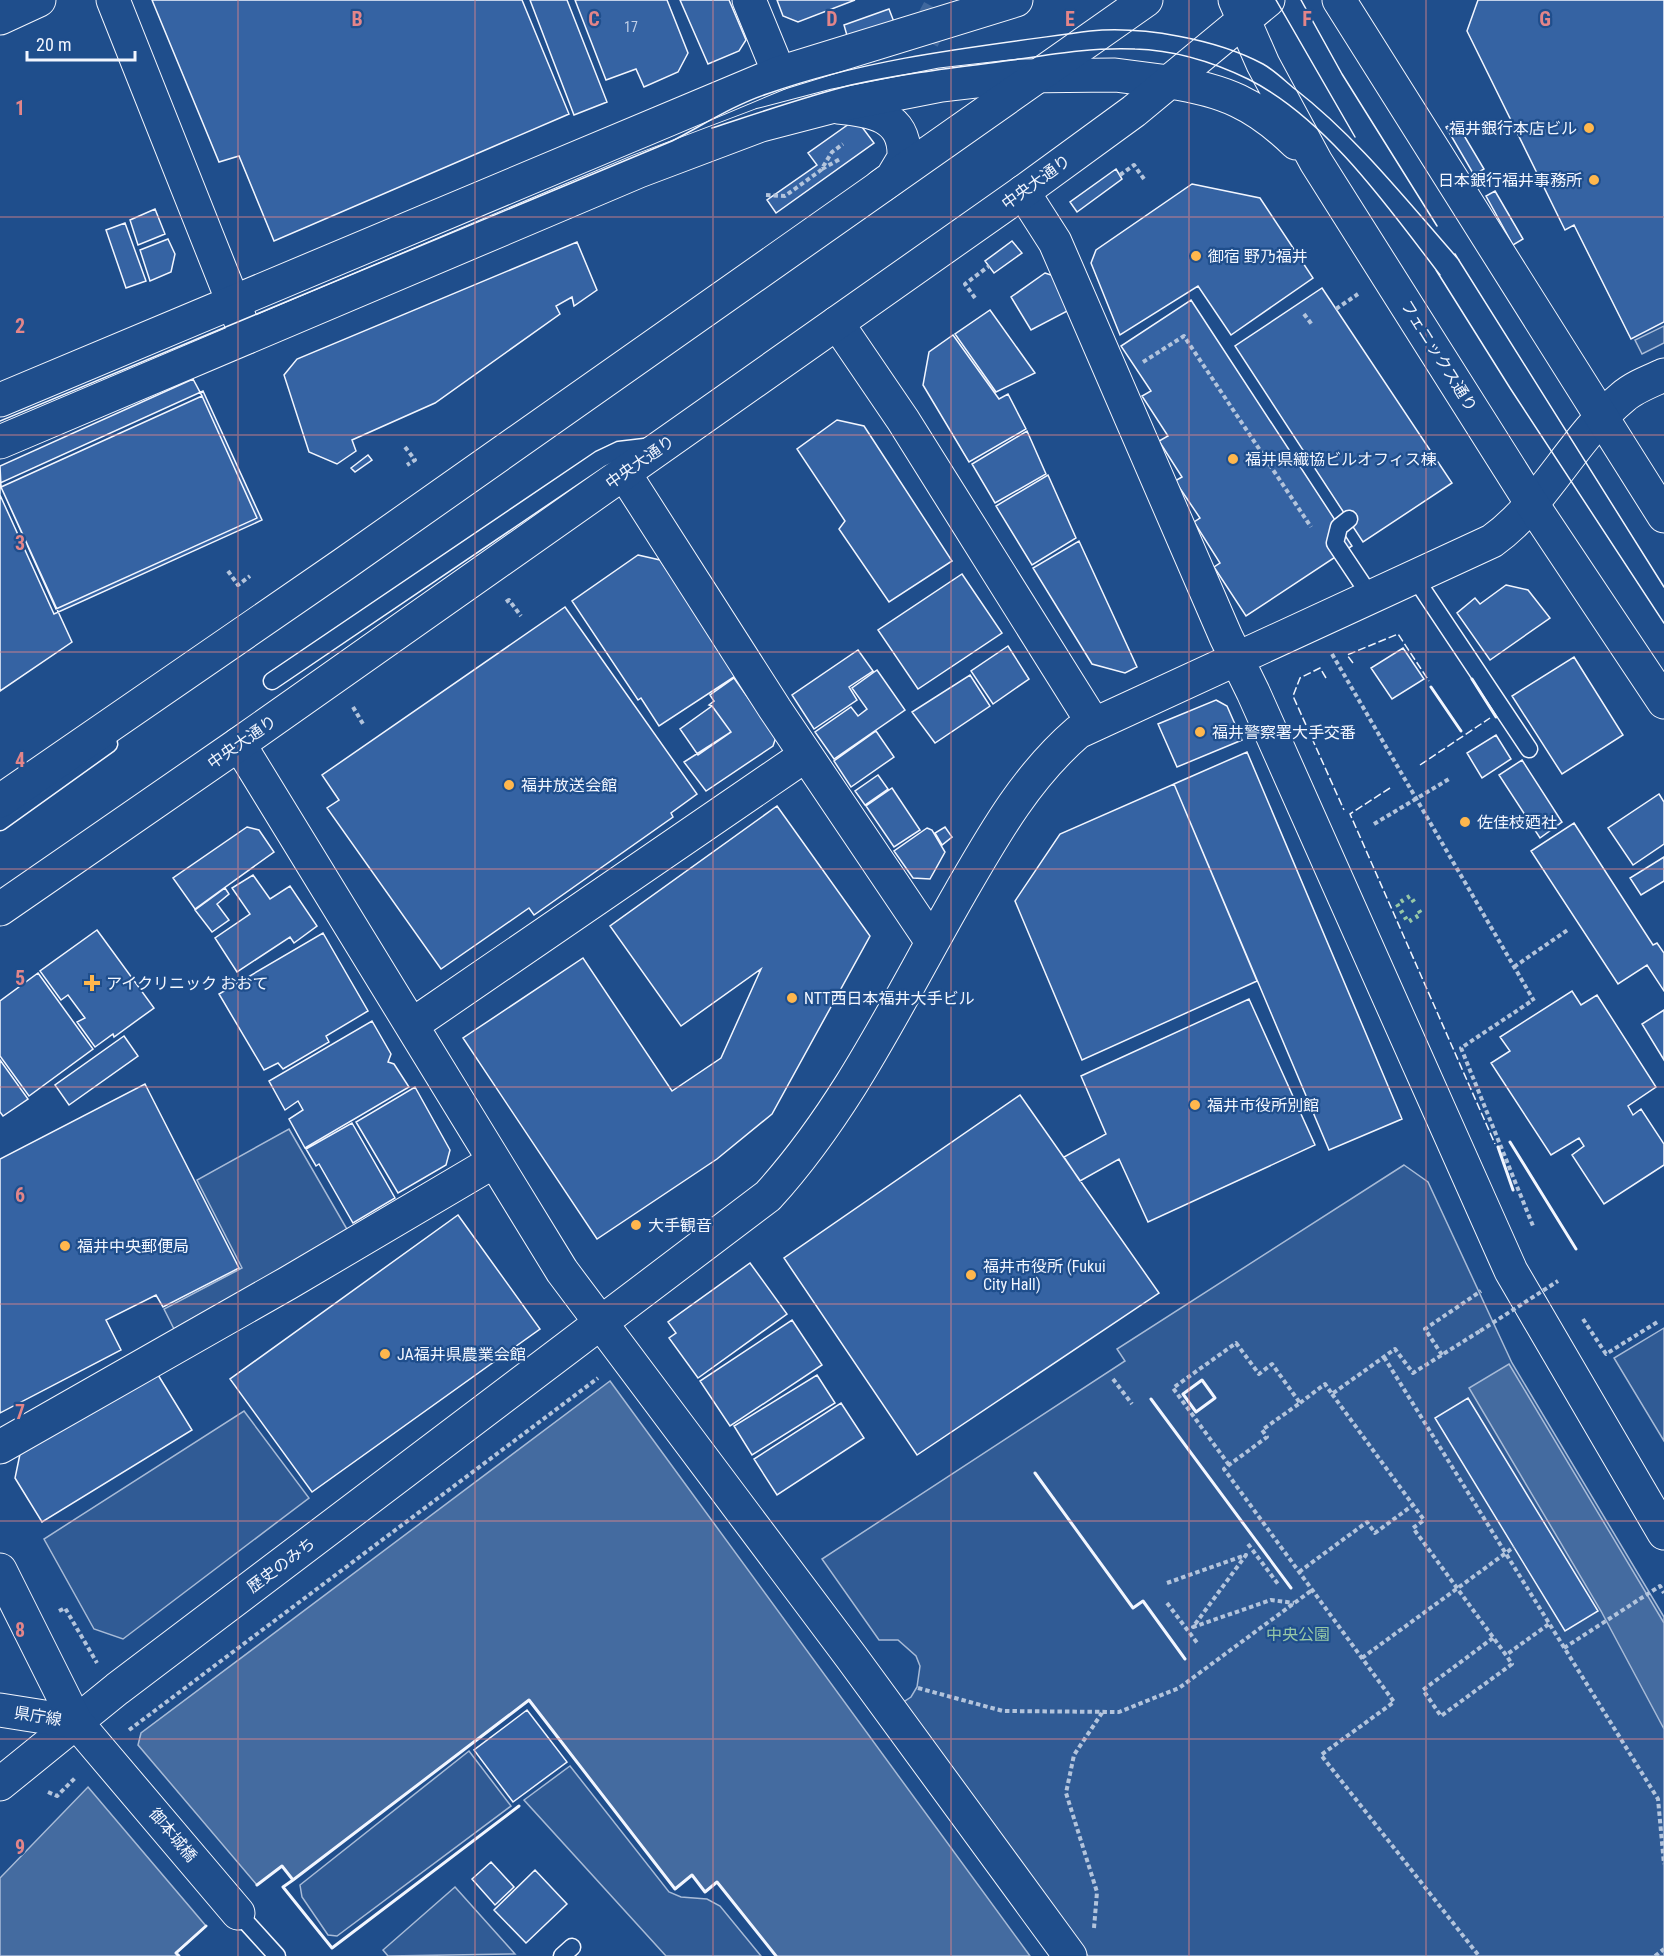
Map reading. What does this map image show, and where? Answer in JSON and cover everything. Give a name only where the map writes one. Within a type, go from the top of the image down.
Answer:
[{"type":"street","points":[[0,18],[39,0]]},
{"type":"street","points":[[113,0],[247,337]]},
{"type":"street","points":[[749,0],[779,73]]},
{"type":"street","points":[[0,400],[779,73],[1014,0]]},
{"type":"street","points":[[0,801],[220,650],[1038,75],[1108,30],[1146,0]]},
{"type":"street","name":"中央大通り","points":[[0,909],[239,744],[1023,192],[1134,111],[1169,82],[1239,10],[1268,0]]},
{"type":"street","points":[[1339,0],[1664,516]]},
{"type":"street","name":"フェニックス通り","points":[[1239,10],[1282,100],[1316,162],[1532,504],[1664,702]]},
{"type":"street","points":[[0,442],[650,166],[760,125],[834,106],[941,86],[1038,75],[1115,75],[1169,82],[1228,94],[1272,120],[1316,162]]},
{"type":"street","points":[[834,106],[876,111],[899,132],[904,158],[892,178],[879,188]]},
{"type":"street","points":[[1023,192],[1055,242],[1226,637],[1238,659],[1511,1271],[1664,1533]]},
{"type":"street","points":[[837,323],[903,420],[1092,723]]},
{"type":"street","name":"歴史のみち","points":[[6,1779],[76,1722],[752,1209],[794,1167],[859,1073],[932,942],[1019,795],[1055,753],[1078,732],[1092,723],[1238,659],[1492,542],[1507,531],[1532,504],[1601,419],[1627,393],[1664,375]]},
{"type":"street","points":[[624,473],[806,755],[932,942]]},
{"type":"street","points":[[239,744],[412,1025],[493,1162],[562,1271],[874,1688],[1070,1956]]},
{"type":"street","points":[[412,1025],[806,755]]},
{"type":"street","points":[[0,1447],[293,1280],[493,1162]]},
{"type":"street","name":"御本城橋","points":[[0,1570],[76,1722],[238,1913]]},
{"type":"street","name":"県庁線","points":[[0,1710],[76,1722]]},
{"type":"lane","points":[[272,681],[600,459],[619,450],[662,446]]},
{"type":"lane","points":[[1349,519],[1339,527],[1335,543],[1371,597]]},
{"type":"lane","points":[[1415,578],[1529,749]]},
{"type":"lane","points":[[0,822],[99,753],[220,650]]},
{"type":"lane","points":[[238,1913],[277,1956]]},
{"type":"path","points":[[821,170],[832,152],[845,142]]},
{"type":"path","points":[[766,195],[785,196],[840,159]]},
{"type":"path","points":[[1120,175],[1134,165],[1144,179]]},
{"type":"path","points":[[975,298],[965,284],[989,266]]},
{"type":"path","points":[[1336,309],[1361,291]]},
{"type":"path","points":[[1304,314],[1313,326]]},
{"type":"path","points":[[1115,380],[1184,336],[1312,530]]},
{"type":"path","points":[[405,447],[415,460],[407,465]]},
{"type":"path","points":[[228,571],[238,585],[250,576]]},
{"type":"path","points":[[502,604],[509,600],[521,616]]},
{"type":"path","points":[[1315,623],[1532,1001],[1461,1048],[1534,1230]]},
{"type":"path","points":[[361,701],[352,708],[363,724]]},
{"type":"path","points":[[1374,824],[1449,779]]},
{"type":"path","points":[[1514,967],[1569,929]]},
{"type":"path","points":[[1332,1394],[1395,1349],[1413,1373],[1558,1281],[1564,1290]]},
{"type":"path","points":[[1442,1355],[1425,1329],[1486,1288]]},
{"type":"path","points":[[1582,1318],[1606,1354],[1659,1321]]},
{"type":"path","points":[[1229,1465],[1173,1388],[1236,1343],[1259,1374],[1272,1364],[1300,1403]]},
{"type":"path","points":[[1384,1357],[1658,1799],[1664,1864]]},
{"type":"path","points":[[6,1779],[57,1796],[106,1755],[606,1372]]},
{"type":"path","points":[[1113,1379],[1132,1404]]},
{"type":"path","points":[[1479,1956],[1322,1755],[1394,1702],[1224,1468],[1267,1437],[1262,1430],[1325,1384],[1424,1520],[1413,1528],[1512,1664],[1441,1716],[1423,1690],[1493,1638]]},
{"type":"path","points":[[1299,1572],[1367,1522],[1375,1533],[1413,1505]]},
{"type":"path","points":[[1248,1544],[1278,1584]]},
{"type":"path","points":[[1362,1659],[1514,1548]]},
{"type":"path","points":[[1167,1583],[1246,1555],[1193,1627],[1271,1600],[1295,1604]]},
{"type":"path","points":[[1564,1648],[1660,1586],[1664,1593]]},
{"type":"path","points":[[874,1688],[890,1680],[1003,1711],[1119,1712],[1179,1688],[1312,1590]]},
{"type":"path","points":[[1167,1603],[1198,1644]]},
{"type":"path","points":[[1506,1656],[1550,1624]]},
{"type":"path","points":[[1094,1931],[1097,1892],[1066,1793],[1074,1755],[1103,1713]]},
{"type":"path","points":[[1655,1956],[1664,1949]]},
{"type":"shaded area","points":[[1664,326],[1664,343],[1642,354],[1635,340]]},
{"type":"shaded area","points":[[289,1129],[348,1231],[174,1329],[164,1309],[242,1268],[197,1180]]},
{"type":"shaded area","name":"中央公園","points":[[1404,1165],[1428,1182],[1512,1363],[1664,1617],[1664,1956],[1088,1956],[902,1703],[911,1697],[917,1687],[920,1666],[916,1656],[898,1640],[879,1640],[822,1559],[1125,1361],[1117,1349]]},
{"type":"shaded area","points":[[1664,1328],[1664,1441],[1614,1358]]},
{"type":"shaded area","points":[[1509,1364],[1664,1623],[1664,1729],[1601,1611],[1469,1388]]},
{"type":"shaded area","points":[[610,1381],[1030,1956],[776,1956],[717,1882],[705,1892],[692,1875],[675,1889],[529,1700],[293,1880],[282,1866],[257,1885],[138,1745],[141,1733]]},
{"type":"shaded area","points":[[244,1411],[309,1498],[123,1639],[94,1629],[44,1539]]},
{"type":"shaded area","points":[[469,1751],[511,1806],[337,1936],[328,1935],[302,1897],[300,1885]]},
{"type":"shaded area","points":[[570,1766],[669,1892],[681,1897],[707,1899],[720,1906],[761,1956],[666,1956],[524,1800]]},
{"type":"shaded area","points":[[88,1787],[206,1926],[176,1952],[179,1956],[0,1956],[0,1878]]},
{"type":"shaded area","points":[[455,1887],[515,1954],[388,1956],[383,1950]]},
{"type":"building","points":[[152,0],[522,0],[569,114],[274,241],[239,156],[219,162]]},
{"type":"building","points":[[530,0],[567,0],[607,102],[574,115]]},
{"type":"building","points":[[575,0],[667,0],[688,53],[678,72],[644,87],[636,69],[606,80]]},
{"type":"building","points":[[680,0],[729,0],[746,40],[739,51],[708,64]]},
{"type":"building","points":[[777,0],[855,0],[798,22],[783,16]]},
{"type":"building","name":"福井銀行本店ビル","points":[[1478,0],[1664,0],[1664,322],[1631,339],[1574,225],[1565,230],[1467,31]]},
{"type":"building","points":[[889,9],[894,22],[848,39],[844,25]]},
{"type":"building","points":[[856,119],[874,143],[776,213],[767,200],[817,165],[808,153]]},
{"type":"building","points":[[1456,122],[1484,169],[1474,175],[1446,127]]},
{"type":"building","points":[[1116,169],[1122,179],[1077,212],[1070,202]]},
{"type":"building","name":"御宿 野乃福井","points":[[1192,184],[1260,198],[1313,278],[1231,335],[1198,286],[1120,335],[1091,263],[1096,250]]},
{"type":"building","points":[[1495,191],[1523,239],[1513,245],[1486,196]]},
{"type":"building","points":[[155,209],[165,234],[138,245],[130,220]]},
{"type":"building","points":[[125,223],[146,281],[126,288],[106,230]]},
{"type":"building","points":[[168,239],[175,254],[171,272],[150,281],[140,250]]},
{"type":"building","points":[[1012,241],[1022,253],[994,273],[985,261]]},
{"type":"building","points":[[577,242],[597,290],[574,306],[572,297],[556,306],[560,314],[435,403],[352,440],[356,451],[337,464],[309,452],[284,375],[297,359]]},
{"type":"building","points":[[1045,273],[1060,278],[1075,307],[1031,330],[1011,297]]},
{"type":"building","points":[[1322,288],[1452,483],[1363,542],[1235,346]]},
{"type":"building","name":"福井県繊協ビルオフィス棟","points":[[1191,300],[1352,546],[1246,616],[1214,567],[1220,563],[1194,522],[1200,518],[1175,481],[1182,477],[1159,441],[1168,436],[1142,396],[1151,391],[1121,346]]},
{"type":"building","points":[[990,310],[1035,373],[996,392],[955,334]]},
{"type":"building","points":[[953,335],[999,399],[1008,394],[1026,429],[969,462],[923,385],[929,352]]},
{"type":"building","points":[[193,379],[202,396],[1,487],[0,466]]},
{"type":"building","points":[[203,391],[262,520],[54,614],[0,495],[0,483]],"holes":[[[202,396],[257,518],[56,609],[1,487]]]},
{"type":"building","points":[[203,391],[262,520],[54,614],[0,495],[0,483]],"holes":[[[202,396],[257,518],[56,609],[1,487]]]},
{"type":"building","points":[[203,391],[262,520],[54,614],[0,495],[0,483]],"holes":[[[202,396],[257,518],[56,609],[1,487]]]},
{"type":"building","points":[[203,391],[262,520],[54,614],[0,495],[0,483]],"holes":[[[202,396],[257,518],[56,609],[1,487]]]},
{"type":"building","points":[[203,391],[262,520],[54,614],[0,495],[0,483]],"holes":[[[202,396],[257,518],[56,609],[1,487]]]},
{"type":"building","points":[[203,391],[262,520],[54,614],[0,495],[0,483]],"holes":[[[202,396],[257,518],[56,609],[1,487]]]},
{"type":"building","points":[[203,391],[262,520],[54,614],[0,495],[0,483]],"holes":[[[202,396],[257,518],[56,609],[1,487]]]},
{"type":"building","points":[[203,391],[262,520],[54,614],[0,495],[0,483]],"holes":[[[202,396],[257,518],[56,609],[1,487]]]},
{"type":"building","points":[[203,391],[262,520],[54,614],[0,495],[0,483]],"holes":[[[202,396],[257,518],[56,609],[1,487]]]},
{"type":"building","points":[[203,391],[262,520],[54,614],[0,495],[0,483]],"holes":[[[202,396],[257,518],[56,609],[1,487]]]},
{"type":"building","points":[[203,391],[262,520],[54,614],[0,495],[0,483]],"holes":[[[202,396],[257,518],[56,609],[1,487]]]},
{"type":"building","points":[[203,391],[262,520],[54,614],[0,495],[0,483]],"holes":[[[202,396],[257,518],[56,609],[1,487]]]},
{"type":"building","points":[[203,391],[262,520],[54,614],[0,495],[0,483]],"holes":[[[202,396],[257,518],[56,609],[1,487]]]},
{"type":"building","points":[[203,391],[262,520],[54,614],[0,495],[0,483]],"holes":[[[202,396],[257,518],[56,609],[1,487]]]},
{"type":"building","points":[[203,391],[262,520],[54,614],[0,495],[0,483]],"holes":[[[202,396],[257,518],[56,609],[1,487]]]},
{"type":"building","points":[[203,391],[262,520],[54,614],[0,495],[0,483]],"holes":[[[202,396],[257,518],[56,609],[1,487]]]},
{"type":"building","points":[[203,391],[262,520],[54,614],[0,495],[0,483]],"holes":[[[202,396],[257,518],[56,609],[1,487]]]},
{"type":"building","points":[[203,391],[262,520],[54,614],[0,495],[0,483]],"holes":[[[202,396],[257,518],[56,609],[1,487]]]},
{"type":"building","points":[[203,391],[262,520],[54,614],[0,495],[0,483]],"holes":[[[202,396],[257,518],[56,609],[1,487]]]},
{"type":"building","points":[[203,391],[262,520],[54,614],[0,495],[0,483]],"holes":[[[202,396],[257,518],[56,609],[1,487]]]},
{"type":"building","points":[[203,391],[262,520],[54,614],[0,495],[0,483]],"holes":[[[202,396],[257,518],[56,609],[1,487]]]},
{"type":"building","points":[[203,391],[262,520],[54,614],[0,495],[0,483]],"holes":[[[202,396],[257,518],[56,609],[1,487]]]},
{"type":"building","points":[[203,391],[262,520],[54,614],[0,495],[0,483]],"holes":[[[202,396],[257,518],[56,609],[1,487]]]},
{"type":"building","points":[[203,391],[262,520],[54,614],[0,495],[0,483]],"holes":[[[202,396],[257,518],[56,609],[1,487]]]},
{"type":"building","points":[[203,391],[262,520],[54,614],[0,495],[0,483]],"holes":[[[202,396],[257,518],[56,609],[1,487]]]},
{"type":"building","points":[[202,396],[257,518],[56,609],[1,487]]},
{"type":"building","points":[[837,420],[864,426],[952,561],[889,602],[839,529],[845,521],[797,449]]},
{"type":"building","points":[[1027,431],[1046,474],[995,503],[972,464]]},
{"type":"building","points":[[368,455],[372,460],[355,472],[351,468]]},
{"type":"building","points":[[1048,475],[1076,538],[1032,565],[996,506]]},
{"type":"building","points":[[0,488],[72,642],[0,691]]},
{"type":"building","points":[[1079,541],[1137,667],[1125,673],[1092,664],[1033,568]]},
{"type":"building","points":[[638,555],[660,560],[737,675],[659,726],[641,698],[638,700],[572,601]]},
{"type":"building","points":[[962,574],[1002,633],[918,689],[878,630]]},
{"type":"building","points":[[1506,585],[1528,590],[1550,618],[1490,660],[1457,613],[1475,598],[1480,604]]},
{"type":"building","name":"福井放送会館","points":[[565,607],[697,794],[671,813],[673,817],[534,915],[529,908],[441,969],[327,808],[339,800],[322,775]]},
{"type":"building","points":[[1008,646],[1029,679],[993,704],[971,671]]},
{"type":"building","points":[[1403,648],[1424,679],[1392,699],[1371,668]]},
{"type":"building","points":[[858,650],[873,671],[849,687],[857,700],[814,729],[792,695]]},
{"type":"building","points":[[1574,657],[1623,735],[1562,774],[1512,696]]},
{"type":"building","points":[[877,670],[905,710],[834,759],[815,732],[851,707],[858,716],[867,709],[852,688]]},
{"type":"building","points":[[970,675],[990,706],[935,743],[912,712]]},
{"type":"building","points":[[734,678],[776,737],[773,746],[706,791],[684,762],[731,732],[709,705],[714,701],[710,695]]},
{"type":"building","name":"福井警察署大手交番","points":[[1216,700],[1227,706],[1242,740],[1177,767],[1158,724]]},
{"type":"building","points":[[712,706],[731,732],[698,755],[680,729]]},
{"type":"building","points":[[876,731],[894,757],[851,787],[834,761]]},
{"type":"building","points":[[1496,735],[1511,759],[1482,778],[1467,753]]},
{"type":"building","points":[[1247,752],[1402,1119],[1329,1150],[1174,784]]},
{"type":"building","points":[[1522,760],[1562,822],[1540,838],[1499,775]]},
{"type":"building","points":[[878,775],[888,789],[865,805],[855,791]]},
{"type":"building","points":[[1174,784],[1257,981],[1082,1060],[1015,901],[1060,834]]},
{"type":"building","points":[[892,788],[920,830],[894,847],[866,806]]},
{"type":"building","points":[[1659,794],[1664,802],[1664,844],[1633,865],[1608,828]]},
{"type":"building","name":"NTT西日本福井大手ビル","points":[[777,806],[870,936],[772,1114],[717,1159],[597,1239],[463,1038],[583,958],[672,1091],[721,1058],[761,969],[681,1026],[610,926]]},
{"type":"building","points":[[1574,823],[1653,945],[1657,943],[1664,953],[1664,991],[1647,965],[1618,984],[1531,851]]},
{"type":"building","points":[[247,827],[259,830],[274,852],[195,909],[173,878]]},
{"type":"building","points":[[945,827],[952,837],[942,845],[935,833]]},
{"type":"building","points":[[927,828],[932,830],[945,852],[930,879],[913,878],[894,851]]},
{"type":"building","points":[[1664,857],[1664,881],[1641,895],[1630,878]]},
{"type":"building","points":[[253,875],[270,899],[290,886],[317,926],[294,943],[290,937],[237,972],[215,938],[250,914],[232,888]]},
{"type":"building","points":[[225,888],[229,894],[217,904],[229,920],[212,932],[195,910]]},
{"type":"building","name":"アイクリニック おおて","points":[[97,930],[154,1008],[114,1037],[113,1034],[95,1047],[77,1022],[85,1018],[68,995],[61,1000],[40,971]]},
{"type":"building","points":[[323,933],[368,1011],[326,1036],[329,1042],[283,1069],[278,1063],[264,1070],[219,994]]},
{"type":"building","points":[[38,973],[93,1049],[29,1096],[0,1056],[0,1001]]},
{"type":"building","points":[[1572,991],[1581,1005],[1597,995],[1656,1087],[1628,1106],[1633,1115],[1641,1109],[1664,1144],[1664,1165],[1604,1204],[1572,1155],[1584,1146],[1579,1138],[1551,1155],[1491,1063],[1510,1051],[1500,1037]]},
{"type":"building","name":"福井市役所別館","points":[[1249,999],[1315,1145],[1148,1222],[1119,1159],[1080,1181],[1064,1157],[1106,1134],[1081,1076]]},
{"type":"building","points":[[1664,1010],[1664,1060],[1642,1024]]},
{"type":"building","points":[[372,1021],[391,1054],[388,1062],[394,1064],[409,1087],[305,1148],[289,1119],[303,1110],[298,1101],[285,1110],[269,1081]]},
{"type":"building","points":[[124,1036],[138,1056],[69,1105],[55,1085]]},
{"type":"building","points":[[0,1060],[28,1099],[3,1116],[0,1112]]},
{"type":"building","points":[[145,1084],[239,1268],[163,1307],[156,1295],[106,1320],[121,1350],[0,1413],[0,1159]]},
{"type":"building","points":[[415,1087],[450,1150],[446,1165],[398,1193],[356,1122]]},
{"type":"building","name":"福井市役所 (Fukui City Hall)","points":[[1020,1095],[1159,1293],[917,1455],[784,1258]]},
{"type":"building","points":[[352,1123],[395,1198],[353,1223],[319,1164],[316,1166],[306,1149]]},
{"type":"building","name":"JA福井県農業会館","points":[[458,1215],[540,1329],[312,1492],[230,1379]]},
{"type":"building","points":[[750,1263],[787,1314],[698,1378],[669,1338],[676,1333],[668,1322]]},
{"type":"building","points":[[792,1320],[822,1365],[730,1426],[700,1381]]},
{"type":"building","points":[[155,1370],[192,1430],[42,1522],[15,1478],[20,1454]]},
{"type":"building","points":[[817,1375],[835,1403],[752,1455],[734,1426]]},
{"type":"building","points":[[1468,1398],[1598,1611],[1565,1631],[1435,1418]]},
{"type":"building","points":[[841,1403],[864,1438],[777,1495],[754,1459]]},
{"type":"building","points":[[527,1710],[567,1762],[513,1802],[474,1750]]},
{"type":"building","points":[[491,1862],[514,1887],[495,1905],[472,1879]]},
{"type":"building","points":[[535,1870],[567,1904],[526,1943],[494,1910]]},
{"type":"tunnel","points":[[923,39],[944,0]]},
{"type":"tram line","points":[[1276,0],[1355,137]]},
{"type":"tram line","points":[[1301,0],[1342,74],[1437,226]]},
{"type":"tram line","points":[[0,421],[672,141],[731,109],[767,94],[806,81],[927,54],[1090,31],[1133,31],[1179,36],[1224,48],[1267,66],[1318,108],[1361,149],[1459,260]]},
{"type":"tram line","points":[[712,128],[851,85],[911,74],[1089,50],[1135,49],[1179,54],[1221,67],[1248,79],[1277,96],[1304,117],[1354,166],[1440,275]]},
{"type":"tram line","points":[[1455,254],[1664,587]]},
{"type":"tram line","points":[[1436,270],[1510,388],[1664,623]]},
{"type":"hedge","points":[[1414,902],[1410,896],[1397,904],[1408,922],[1421,914],[1418,909]]},
{"type":"fence","points":[[1353,663],[1347,655],[1398,634],[1429,681]]},
{"type":"fence","points":[[1326,678],[1320,668],[1300,678],[1293,696],[1344,810]]},
{"type":"fence","points":[[1420,765],[1490,718]]},
{"type":"fence","points":[[1390,788],[1350,814],[1495,1144]]},
{"type":"wall","points":[[1472,679],[1496,717]]},
{"type":"wall","points":[[1431,687],[1461,731]]},
{"type":"wall","points":[[1510,1142],[1576,1249]]},
{"type":"wall","points":[[1498,1147],[1513,1190]]},
{"type":"wall","points":[[1202,1380],[1215,1398],[1196,1412],[1183,1394],[1202,1380]]},
{"type":"wall","points":[[1151,1399],[1291,1588]]},
{"type":"wall","points":[[1035,1473],[1133,1608],[1143,1601],[1185,1659]]},
{"type":"wall","points":[[257,1885],[282,1866],[293,1880],[529,1700],[675,1889],[692,1875],[705,1892],[717,1882],[776,1956]]},
{"type":"wall","points":[[293,1880],[283,1887],[332,1948],[519,1806]]},
{"type":"wall","points":[[179,1956],[176,1953],[206,1926]]},
{"type":"place","name":"福井銀行本店ビル","points":[[1589,128]]},
{"type":"place","name":"日本銀行福井事務所","points":[[1594,180]]},
{"type":"place","name":"御宿 野乃福井","points":[[1196,256]]},
{"type":"place","name":"福井県繊協ビルオフィス棟","points":[[1233,459]]},
{"type":"place","name":"福井警察署大手交番","points":[[1200,732]]},
{"type":"place","name":"福井放送会館","points":[[509,785]]},
{"type":"place","name":"佐佳枝廼社","points":[[1465,822]]},
{"type":"place","name":"アイクリニック おおて","points":[[92,983]]},
{"type":"place","name":"NTT西日本福井大手ビル","points":[[792,998]]},
{"type":"place","name":"福井市役所別館","points":[[1195,1105]]},
{"type":"place","name":"大手観音","points":[[636,1225]]},
{"type":"place","name":"福井中央郵便局","points":[[65,1246]]},
{"type":"place","name":"福井市役所 (Fukui City Hall)","points":[[971,1275]]},
{"type":"place","name":"JA福井県農業会館","points":[[385,1354]]}]
